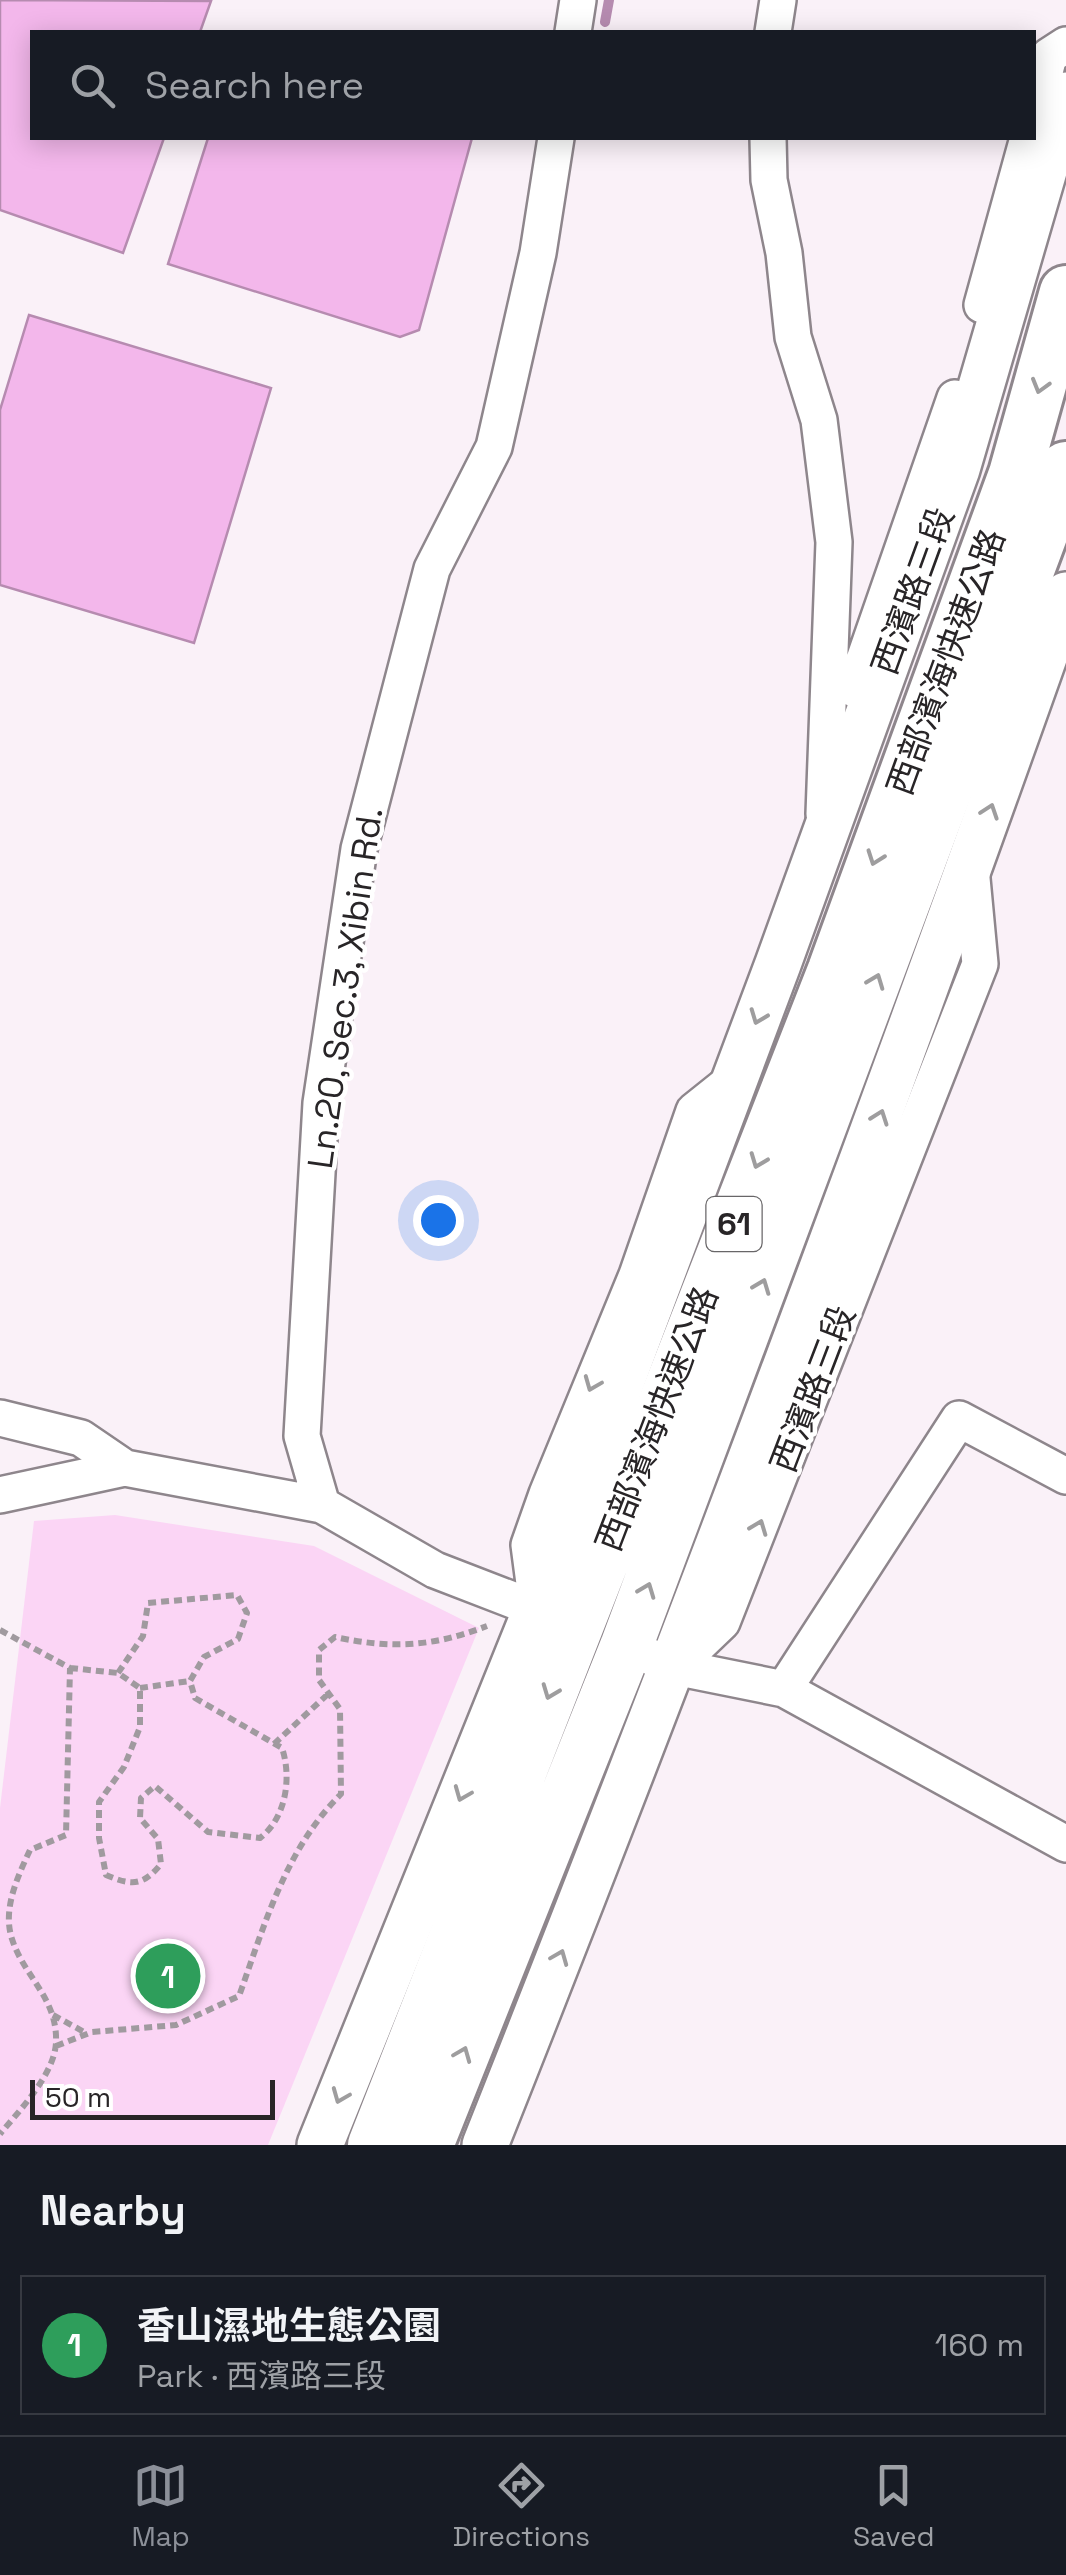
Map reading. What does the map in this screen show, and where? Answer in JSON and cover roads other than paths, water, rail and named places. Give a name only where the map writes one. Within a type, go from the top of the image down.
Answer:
[{"type":"highway","name":"西部濱海快速公路","points":[[374,2145],[557,1617],[874,860],[1015,474],[1066,292]]},
{"type":"highway","name":"西部濱海快速公路","points":[[426,2145],[626,1646],[1066,468]]},
{"type":"main road","name":"西濱路三段","points":[[320,2145],[557,1617],[734,1079],[957,468],[1066,95]]},
{"type":"main road","name":"西濱路三段","points":[[485,2145],[674,1668],[971,865],[1066,595]]},
{"type":"street","points":[[573,30],[578,0]]},
{"type":"street","points":[[773,30],[778,0]]},
{"type":"street","points":[[1036,108],[1049,56],[1066,46]]},
{"type":"street","name":"Ln.20, Sec.3, Xibin Rd.","points":[[322,1505],[302,1436],[320,1103],[359,848],[432,569],[494,448],[538,253],[556,140]]},
{"type":"street","points":[[768,140],[769,180],[784,253],[793,337],[819,420],[834,542],[823,839]]},
{"type":"street","name":"西濱路三段","points":[[826,768],[946,430],[1027,140]]},
{"type":"street","points":[[0,1418],[81,1438],[125,1468]]},
{"type":"street","points":[[784,1690],[959,1419],[1066,1476]]},
{"type":"street","points":[[0,1494],[125,1468],[322,1505],[434,1570],[674,1668],[784,1690],[1066,1844]]},
{"type":"waterway","points":[[605,22],[609,0]]},
{"type":"place","name":"香山濕地生態公園","points":[[168,1976]]}]
